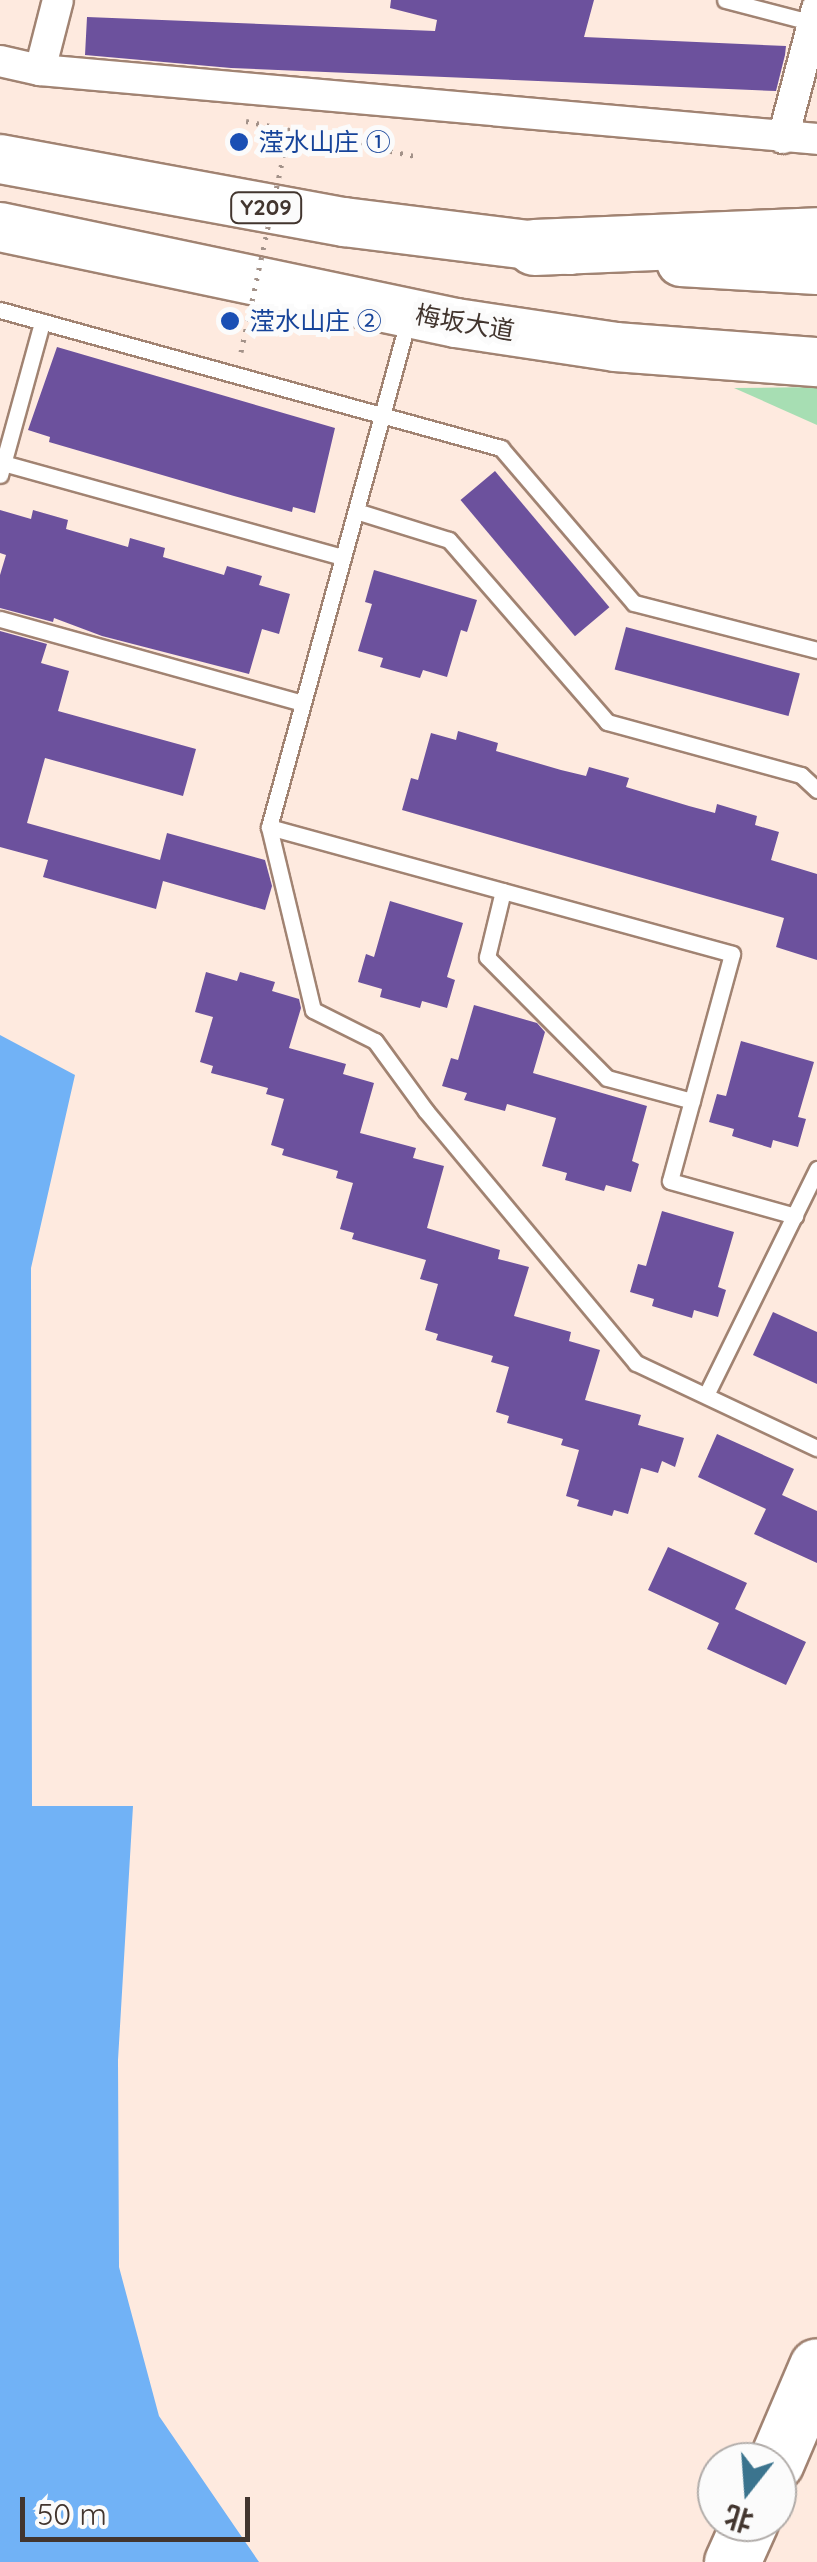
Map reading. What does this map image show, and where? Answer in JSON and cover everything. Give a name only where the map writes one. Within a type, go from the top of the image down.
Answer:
[{"type":"highway","points":[[534,246],[817,235]]},
{"type":"highway","points":[[785,2442],[817,2366]]},
{"type":"main road","name":"Y209","points":[[0,159],[344,222],[673,262],[817,270]]},
{"type":"main road","name":"梅坂大道","points":[[0,228],[410,314],[616,346],[817,362]]},
{"type":"street","points":[[40,70],[58,0]]},
{"type":"street","points":[[783,138],[815,15]]},
{"type":"street","points":[[0,61],[40,70],[817,139]]},
{"type":"lane","points":[[725,0],[815,15]]},
{"type":"lane","points":[[0,310],[501,448],[634,603],[817,650]]},
{"type":"lane","points":[[410,314],[269,826],[313,1010],[376,1042],[426,1111],[636,1362],[817,1448]]},
{"type":"lane","points":[[42,322],[2,469],[344,556]]},
{"type":"lane","points":[[356,511],[449,540],[608,722],[801,775],[817,790]]},
{"type":"lane","points":[[0,620],[303,703]]},
{"type":"lane","points":[[269,826],[732,954],[670,1181],[795,1216]]},
{"type":"lane","points":[[503,890],[486,956],[608,1078],[692,1101]]},
{"type":"lane","points":[[706,1395],[817,1169]]},
{"type":"path","points":[[232,119],[420,156]]},
{"type":"path","points":[[241,352],[289,130]]},
{"type":"green space","points":[[817,387],[817,425],[734,388]]},
{"type":"water","points":[[0,1035],[75,1075],[31,1268],[32,1806],[133,1806],[118,2060],[119,2267],[159,2416],[259,2562],[0,2562]]},
{"type":"building","points":[[391,0],[594,0],[584,37],[786,46],[785,55],[776,91],[231,68],[85,55],[87,17],[435,31],[437,20],[390,8]]},
{"type":"building","points":[[57,347],[335,428],[315,513],[293,507],[292,512],[234,496],[49,442],[50,437],[28,430]]},
{"type":"building","points":[[495,471],[609,607],[575,636],[461,500]]},
{"type":"building","points":[[0,510],[31,519],[33,510],[68,520],[66,529],[128,547],[130,538],[165,548],[163,557],[224,575],[227,566],[262,576],[259,585],[290,594],[279,634],[262,629],[249,674],[102,636],[54,618],[53,622],[0,608],[0,575],[6,555],[0,553]]},
{"type":"building","points":[[374,570],[477,600],[467,632],[461,630],[447,677],[423,670],[420,678],[380,667],[383,658],[358,651],[372,604],[365,602]]},
{"type":"building","points":[[626,627],[800,674],[788,716],[615,670]]},
{"type":"building","points":[[0,631],[47,644],[41,663],[69,671],[58,711],[196,749],[183,796],[45,758],[27,823],[160,860],[167,833],[265,860],[272,886],[265,910],[163,881],[156,909],[43,877],[48,860],[0,847]]},
{"type":"building","points":[[458,731],[498,743],[496,751],[561,770],[586,776],[589,767],[629,778],[626,787],[689,806],[715,813],[717,804],[757,816],[755,825],[779,832],[771,860],[817,874],[817,960],[776,947],[784,918],[402,810],[411,778],[418,780],[431,733],[456,740]]},
{"type":"building","points":[[390,901],[463,923],[447,977],[455,980],[447,1008],[422,1001],[420,1008],[380,997],[382,989],[358,982],[366,954],[374,957]]},
{"type":"building","points":[[206,972],[237,981],[240,972],[275,982],[272,991],[299,999],[301,1008],[289,1048],[346,1064],[343,1074],[374,1083],[360,1133],[416,1148],[413,1158],[444,1166],[427,1228],[500,1250],[498,1259],[529,1267],[514,1316],[571,1332],[569,1341],[600,1350],[585,1400],[641,1415],[638,1425],[684,1438],[675,1467],[662,1461],[658,1473],[641,1468],[628,1514],[614,1510],[612,1516],[577,1506],[579,1500],[566,1496],[579,1450],[561,1445],[563,1439],[507,1423],[509,1416],[496,1412],[509,1367],[491,1362],[493,1356],[436,1340],[438,1334],[425,1330],[438,1284],[420,1279],[426,1260],[352,1239],[354,1233],[340,1229],[353,1183],[336,1178],[338,1171],[282,1155],[284,1149],[271,1145],[284,1099],[266,1094],[268,1088],[211,1073],[213,1066],[200,1062],[213,1017],[195,1012]]},
{"type":"building","points":[[474,1005],[537,1023],[545,1032],[533,1073],[647,1106],[632,1161],[639,1164],[631,1192],[606,1185],[604,1191],[565,1180],[567,1173],[542,1166],[556,1118],[507,1104],[505,1111],[464,1100],[467,1093],[442,1086],[451,1058],[458,1060]]},
{"type":"building","points":[[741,1041],[814,1062],[798,1117],[806,1119],[798,1147],[773,1140],[771,1148],[732,1136],[734,1129],[709,1122],[717,1094],[726,1096]]},
{"type":"building","points":[[662,1211],[734,1232],[718,1287],[726,1290],[718,1317],[694,1310],[692,1318],[652,1306],[654,1299],[630,1292],[638,1264],[646,1266]]},
{"type":"building","points":[[773,1312],[817,1332],[817,1384],[753,1355]]},
{"type":"building","points":[[717,1434],[794,1469],[782,1495],[817,1511],[817,1563],[754,1534],[766,1509],[698,1477]]},
{"type":"building","points":[[668,1547],[747,1583],[735,1609],[806,1642],[786,1685],[707,1649],[719,1623],[648,1590]]},
{"type":"place","name":"滢水山庄 ①","points":[[239,142]]},
{"type":"place","name":"滢水山庄 ②","points":[[230,321]]}]
